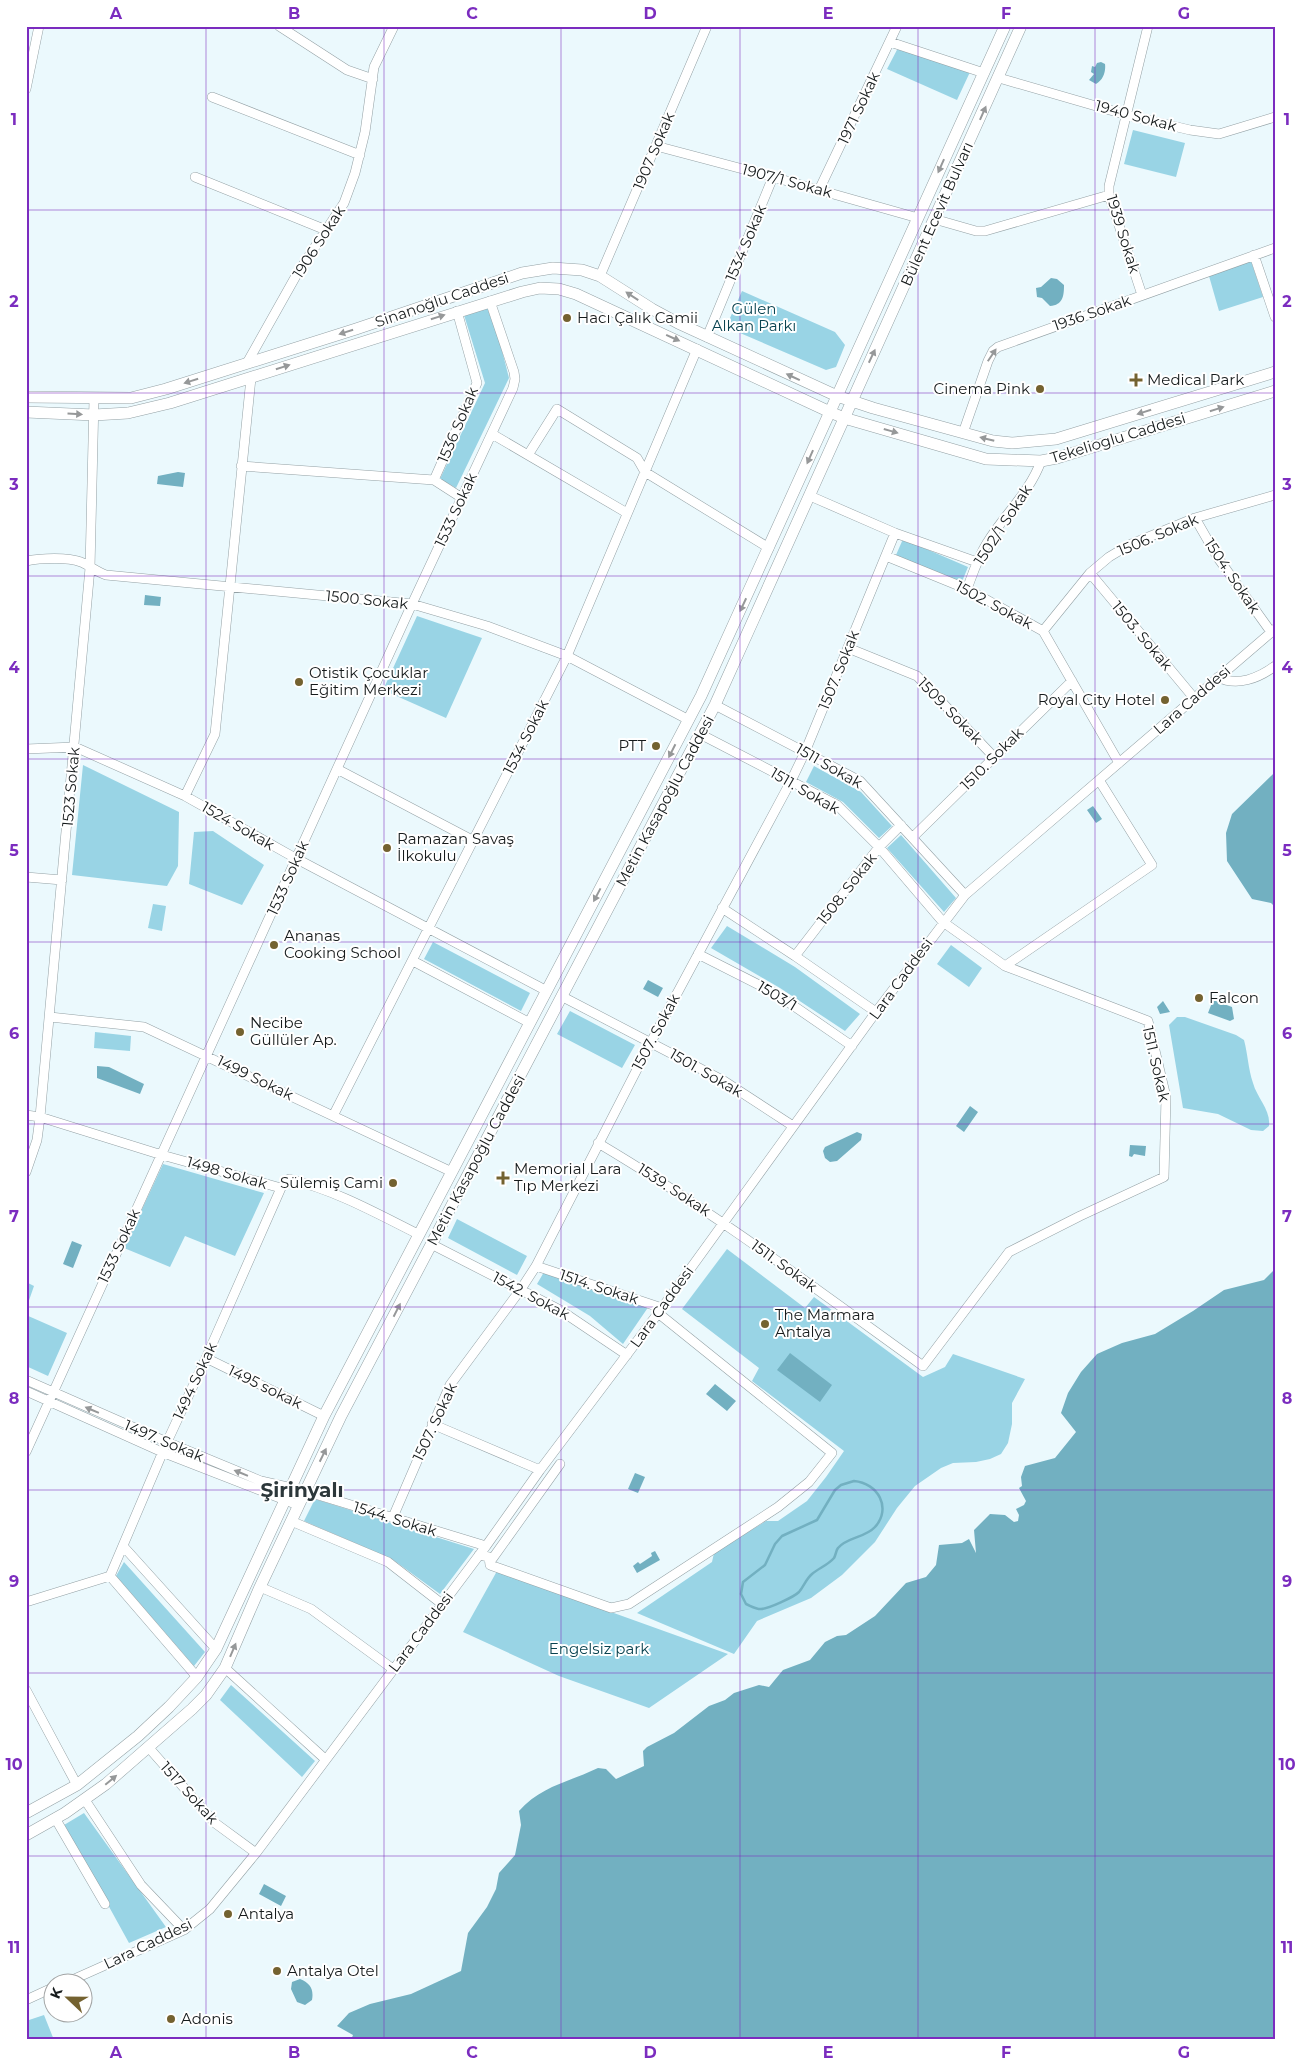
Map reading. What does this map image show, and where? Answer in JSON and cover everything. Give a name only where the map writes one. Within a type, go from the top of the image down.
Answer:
[{"type":"main road","name":"Bülent Ecevit Bulvarı","points":[[830,412],[1005,26]]},
{"type":"main road","name":"Bülent Ecevit Bulvarı","points":[[844,418],[1021,26]]},
{"type":"main road","name":"Si̇nanoğlu Caddesi","points":[[26,397],[131,398],[247,364],[522,273],[553,268],[567,268],[582,270],[600,276],[652,309],[707,337],[837,396],[852,400]]},
{"type":"main road","name":"Si̇nanoğlu Caddesi","points":[[26,412],[94,415],[137,411],[251,378],[457,311],[540,288],[559,289],[576,294],[830,412]]},
{"type":"main road","name":"Tekelioglu Caddesi","points":[[852,400],[963,433],[1012,443],[1056,439],[1275,372]]},
{"type":"main road","name":"Tekelioglu Caddesi","points":[[830,412],[844,418],[986,459],[1041,462],[1275,391]]},
{"type":"main road","name":"Metin Kasapoğlu Caddesi","points":[[26,1813],[77,1785],[138,1736],[197,1677],[216,1649],[324,1416],[689,720],[830,412]]},
{"type":"main road","name":"Metin Kasapoğlu Caddesi","points":[[26,1834],[85,1800],[149,1748],[206,1695],[225,1668],[260,1587],[341,1416],[716,705],[844,418]]},
{"type":"street","points":[[26,89],[39,26]]},
{"type":"street","points":[[279,26],[347,70],[373,79]]},
{"type":"street","name":"1906 Sokak","points":[[247,364],[297,274],[344,203],[360,155],[374,67],[394,26]]},
{"type":"street","name":"1907 Sokak","points":[[600,276],[708,26]]},
{"type":"street","name":"1971 Sokak","points":[[819,190],[897,26]]},
{"type":"street","name":"1939 Sokak","points":[[1142,295],[1109,195],[1109,186],[1148,26]]},
{"type":"street","points":[[890,42],[984,72]]},
{"type":"street","name":"1940 Sokak","points":[[998,78],[1127,115],[1190,130],[1219,134],[1275,117]]},
{"type":"street","points":[[212,97],[360,155]]},
{"type":"street","name":"1907/1 Sokak","points":[[656,146],[918,218]]},
{"type":"street","points":[[195,177],[326,230]]},
{"type":"street","name":"1534 Sokak","points":[[707,337],[774,177]]},
{"type":"street","points":[[934,219],[976,231],[985,231],[1109,195]]},
{"type":"street","name":"1936 Sokak","points":[[963,433],[988,361],[998,347],[1275,248]]},
{"type":"street","points":[[1254,255],[1275,317]]},
{"type":"street","name":"1533 Sokak","points":[[26,1452],[412,604],[514,388],[515,380],[490,301]]},
{"type":"street","name":"1536 Sokak","points":[[434,480],[477,383],[457,311]]},
{"type":"street","name":"1534 Sokak","points":[[333,1116],[567,656],[697,349]]},
{"type":"street","points":[[185,796],[214,734],[251,378]]},
{"type":"street","name":"1523 Sokak","points":[[26,1172],[37,1140],[40,1117],[75,747],[90,568],[94,399]]},
{"type":"street","points":[[528,456],[556,409],[637,458],[646,472],[769,548]]},
{"type":"street","points":[[492,434],[627,514]]},
{"type":"street","name":"1502/1 Sokak","points":[[967,589],[976,562],[1034,477],[1041,462]]},
{"type":"street","points":[[241,466],[434,480],[462,498]]},
{"type":"street","name":"1506. Sokak","points":[[1043,631],[1090,574],[1109,557],[1129,545],[1195,518],[1275,495]]},
{"type":"street","points":[[810,496],[895,533],[976,562]]},
{"type":"street","name":"1504. Sokak","points":[[1195,518],[1218,558],[1273,631]]},
{"type":"street","name":"1507. Sokak","points":[[393,1517],[450,1386],[536,1266],[650,1042],[791,781],[805,752],[895,533]]},
{"type":"street","name":"1502. Sokak","points":[[886,556],[967,589],[1043,631],[1119,763]]},
{"type":"street","name":"1500 Sokak","points":[[26,561],[40,558],[74,561],[82,562],[106,575],[412,604],[487,626],[567,656],[689,720]]},
{"type":"street","name":"1503. Sokak","points":[[1090,574],[1194,698]]},
{"type":"street","name":"Lara Caddesi","points":[[85,1974],[184,1930],[210,1909],[256,1853],[486,1546],[876,1012],[965,895],[1273,631]]},
{"type":"street","name":"1509. Sokak","points":[[848,648],[917,676],[994,757]]},
{"type":"street","points":[[1218,677],[1226,681],[1244,681],[1264,674],[1275,666]]},
{"type":"street","name":"1510. Sokak","points":[[913,838],[1072,680]]},
{"type":"street","name":"1511 Sokak","points":[[716,705],[860,781],[965,895]]},
{"type":"street","name":"1511. Sokak","points":[[700,734],[837,805],[879,847],[943,922],[1004,966],[1148,1021],[1166,1097],[1164,1178],[1080,1216],[1009,1252],[923,1366],[724,1222]]},
{"type":"street","name":"1524 Sokak","points":[[26,749],[75,747],[185,796],[296,859],[548,991]]},
{"type":"street","points":[[337,770],[474,841]]},
{"type":"street","points":[[1004,966],[1152,865],[1099,780]]},
{"type":"street","name":"1508. Sokak","points":[[795,956],[879,847],[901,825]]},
{"type":"street","points":[[26,877],[62,880]]},
{"type":"street","points":[[722,908],[876,1012]]},
{"type":"street","name":"1503/1","points":[[698,954],[775,993],[852,1046]]},
{"type":"street","points":[[413,961],[530,1023]]},
{"type":"street","name":"1501. Sokak","points":[[563,997],[724,1081],[794,1126]]},
{"type":"street","name":"1499 Sokak","points":[[50,1017],[140,1026],[207,1055],[452,1172]]},
{"type":"street","name":"1498 Sokak","points":[[26,1115],[40,1117],[162,1155],[281,1188],[289,1179],[314,1185],[360,1204],[418,1234]]},
{"type":"street","name":"1539. Sokak","points":[[598,1143],[657,1178],[724,1222]]},
{"type":"street","name":"1494 Sokak","points":[[110,1576],[162,1452],[281,1188]]},
{"type":"street","name":"1542. Sokak","points":[[431,1244],[560,1310],[627,1355]]},
{"type":"street","name":"1514. Sokak","points":[[536,1266],[660,1310]]},
{"type":"street","points":[[479,1555],[489,1557],[490,1565],[611,1608],[629,1604],[778,1507],[809,1482],[832,1453],[660,1310]]},
{"type":"street","name":"1495 sokak","points":[[206,1358],[324,1416]]},
{"type":"street","name":"1497. Sokak","points":[[26,1380],[52,1393],[261,1481],[305,1491]]},
{"type":"street","name":"1497. Sokak","points":[[26,1391],[162,1452],[298,1505]]},
{"type":"street","points":[[432,1424],[540,1470]]},
{"type":"street","points":[[490,1562],[560,1464]]},
{"type":"street","name":"1544. Sokak","points":[[305,1491],[486,1546]]},
{"type":"street","points":[[291,1521],[388,1562],[442,1604]]},
{"type":"street","points":[[124,1546],[216,1649]]},
{"type":"street","points":[[26,1602],[110,1576],[197,1677]]},
{"type":"street","points":[[260,1587],[311,1610],[393,1669]]},
{"type":"street","points":[[225,1668],[326,1758]]},
{"type":"street","points":[[26,1690],[77,1785]]},
{"type":"street","name":"1517 Sokak","points":[[149,1748],[215,1823],[256,1853]]},
{"type":"street","points":[[85,1800],[141,1885],[184,1930]]},
{"type":"street","points":[[55,1818],[105,1904]]},
{"type":"street","points":[[26,2000],[42,1993]]},
{"type":"green space","points":[[899,46],[970,72],[957,100],[887,69]]},
{"type":"green space","points":[[1133,130],[1185,143],[1176,177],[1124,164]]},
{"type":"green space","points":[[1251,261],[1263,297],[1219,311],[1209,276]]},
{"type":"green space","name":"Gülen Alkan Parkı","points":[[742,291],[835,332],[845,345],[836,367],[826,370],[726,327]]},
{"type":"green space","points":[[487,307],[500,343],[509,378],[456,488],[440,479],[485,383],[464,315]]},
{"type":"green space","points":[[903,539],[968,567],[961,584],[896,555]]},
{"type":"green space","points":[[417,616],[482,638],[446,718],[383,690]]},
{"type":"green space","points":[[83,765],[179,812],[178,866],[167,886],[72,875]]},
{"type":"green space","points":[[814,766],[861,792],[892,826],[879,838],[843,802],[806,782]]},
{"type":"green space","points":[[213,831],[264,865],[242,905],[189,884],[194,832]]},
{"type":"green space","points":[[901,835],[956,898],[944,912],[887,848]]},
{"type":"green space","points":[[153,904],[166,906],[162,931],[148,928]]},
{"type":"green space","points":[[727,926],[795,967],[860,1014],[845,1031],[780,988],[711,948]]},
{"type":"green space","points":[[433,942],[530,993],[521,1011],[424,959]]},
{"type":"green space","points":[[951,945],[982,968],[969,987],[937,964]]},
{"type":"green space","points":[[570,1011],[635,1045],[622,1068],[557,1034]]},
{"type":"green space","points":[[1177,1017],[1185,1017],[1236,1035],[1244,1040],[1253,1083],[1268,1115],[1269,1126],[1263,1131],[1251,1130],[1218,1114],[1183,1108],[1169,1025]]},
{"type":"green space","points":[[95,1032],[131,1036],[130,1051],[94,1048]]},
{"type":"green space","points":[[163,1164],[264,1193],[235,1256],[185,1236],[170,1267],[124,1248]]},
{"type":"green space","points":[[457,1219],[527,1256],[517,1275],[448,1238]]},
{"type":"green space","points":[[727,1249],[805,1308],[814,1297],[923,1377],[945,1367],[953,1354],[1025,1379],[1012,1403],[1012,1424],[1008,1443],[1001,1454],[976,1462],[953,1463],[941,1468],[915,1486],[897,1508],[875,1542],[842,1575],[811,1598],[757,1621],[734,1654],[637,1613],[712,1562],[714,1553],[766,1521],[778,1521],[807,1501],[844,1451],[752,1381],[759,1368],[682,1309]]},
{"type":"green space","points":[[544,1272],[649,1306],[623,1344],[590,1316],[537,1284]]},
{"type":"green space","points":[[26,1282],[34,1286],[26,1309]]},
{"type":"green space","points":[[26,1315],[67,1333],[48,1376],[26,1366]]},
{"type":"green space","points":[[315,1499],[474,1549],[440,1594],[392,1559],[304,1521]]},
{"type":"green space","points":[[124,1562],[205,1652],[194,1666],[116,1576]]},
{"type":"green space","name":"Engelsiz park","points":[[497,1571],[728,1654],[649,1708],[559,1676],[463,1632]]},
{"type":"green space","points":[[231,1685],[315,1761],[302,1777],[220,1700]]},
{"type":"green space","points":[[84,1813],[166,1927],[129,1943],[64,1825]]},
{"type":"green space","points":[[42,2016],[42,2024],[48,2024],[54,2040],[26,2040],[26,2021]]},
{"type":"shaded area","points":[[1097,63],[1105,64],[1105,70],[1102,78],[1096,84],[1089,80],[1094,74],[1091,72],[1092,66],[1095,67]]},
{"type":"shaded area","points":[[1051,278],[1057,279],[1064,285],[1064,289],[1060,302],[1050,306],[1042,298],[1037,297],[1036,288],[1041,287]]},
{"type":"shaded area","points":[[178,472],[185,473],[183,487],[157,484],[158,476]]},
{"type":"shaded area","points":[[145,595],[161,597],[160,606],[144,605]]},
{"type":"shaded area","points":[[1275,772],[1275,907],[1271,903],[1252,899],[1227,861],[1226,833],[1232,814]]},
{"type":"shaded area","points":[[1093,806],[1102,819],[1096,823],[1087,810]]},
{"type":"shaded area","points":[[648,980],[663,988],[658,997],[643,989]]},
{"type":"shaded area","points":[[1213,1000],[1232,1007],[1234,1019],[1230,1021],[1208,1013]]},
{"type":"shaded area","points":[[1163,1001],[1170,1012],[1160,1014],[1157,1007]]},
{"type":"shaded area","points":[[97,1066],[109,1067],[144,1084],[140,1094],[97,1078]]},
{"type":"shaded area","points":[[970,1106],[978,1112],[964,1132],[956,1126]]},
{"type":"shaded area","points":[[857,1132],[862,1134],[861,1140],[837,1161],[830,1162],[825,1158],[823,1151],[825,1147]]},
{"type":"shaded area","points":[[1130,1145],[1146,1146],[1145,1156],[1134,1154],[1132,1157],[1129,1156]]},
{"type":"shaded area","points":[[72,1241],[82,1245],[73,1268],[63,1264]]},
{"type":"shaded area","points":[[1275,1269],[1275,2040],[351,2040],[353,2035],[337,2026],[349,2013],[370,2004],[411,1994],[461,1971],[468,1933],[487,1907],[496,1889],[499,1873],[515,1855],[521,1825],[519,1811],[528,1803],[556,1785],[598,1768],[606,1769],[616,1779],[644,1766],[643,1751],[647,1747],[674,1733],[709,1706],[725,1700],[734,1693],[759,1685],[769,1687],[783,1670],[810,1660],[825,1642],[837,1636],[846,1635],[875,1616],[906,1583],[926,1577],[936,1565],[939,1545],[962,1543],[969,1539],[976,1553],[974,1530],[990,1514],[1005,1515],[1014,1522],[1018,1521],[1019,1515],[1016,1509],[1024,1505],[1026,1501],[1019,1488],[1022,1486],[1021,1477],[1025,1466],[1055,1458],[1076,1432],[1061,1413],[1068,1393],[1081,1372],[1097,1354],[1122,1343],[1155,1334],[1224,1290],[1264,1280]]},
{"type":"shaded area","points":[[790,1353],[832,1385],[820,1402],[777,1370]]},
{"type":"shaded area","points":[[715,1384],[736,1401],[727,1411],[706,1394]]},
{"type":"shaded area","points":[[635,1473],[645,1477],[638,1493],[628,1489]]},
{"type":"shaded area","points":[[655,1551],[660,1560],[637,1573],[633,1566],[652,1556],[651,1553]]},
{"type":"shaded area","points":[[264,1884],[286,1896],[281,1906],[259,1894]]},
{"type":"shaded area","points":[[300,1979],[306,1982],[312,1990],[312,2000],[305,2005],[297,2002],[291,1989],[292,1982]]},
{"type":"waterway","points":[[854,1481],[870,1486],[880,1498],[882,1512],[880,1520],[875,1527],[871,1531],[842,1544],[837,1549],[834,1558],[812,1574],[799,1592],[792,1597],[761,1609],[746,1604],[741,1594],[743,1582],[765,1565],[775,1544],[782,1536],[817,1520],[835,1490],[841,1485],[854,1481]]},
{"type":"place","name":"Hacı Çalık Camii","points":[[567,318]]},
{"type":"place","name":"Medical Park","points":[[1136,380]]},
{"type":"place","name":"Cinema Pink","points":[[1040,389]]},
{"type":"place","name":"Otistik Çocuklar Eğitim Merkezi","points":[[299,682]]},
{"type":"place","name":"Royal City Hotel","points":[[1165,700]]},
{"type":"place","name":"PTT","points":[[656,746]]},
{"type":"place","name":"Ramazan Savaş İlkokulu","points":[[387,848]]},
{"type":"place","name":"Ananas Cooking School","points":[[274,945]]},
{"type":"place","name":"Falcon","points":[[1199,998]]},
{"type":"place","name":"Necibe Güllüler Ap.","points":[[240,1032]]},
{"type":"place","name":"Memorial Lara Tıp Merkezi","points":[[503,1178]]},
{"type":"place","name":"Sülemiş Cami","points":[[393,1183]]},
{"type":"place","name":"The Marmara Antalya","points":[[765,1324]]},
{"type":"place","name":"Antalya","points":[[228,1914]]},
{"type":"place","name":"Antalya Otel","points":[[277,1971]]},
{"type":"place","name":"Adonis","points":[[171,2019]]},
{"type":"district","name":"Şirinyalı","points":[[302,1490]]}]
